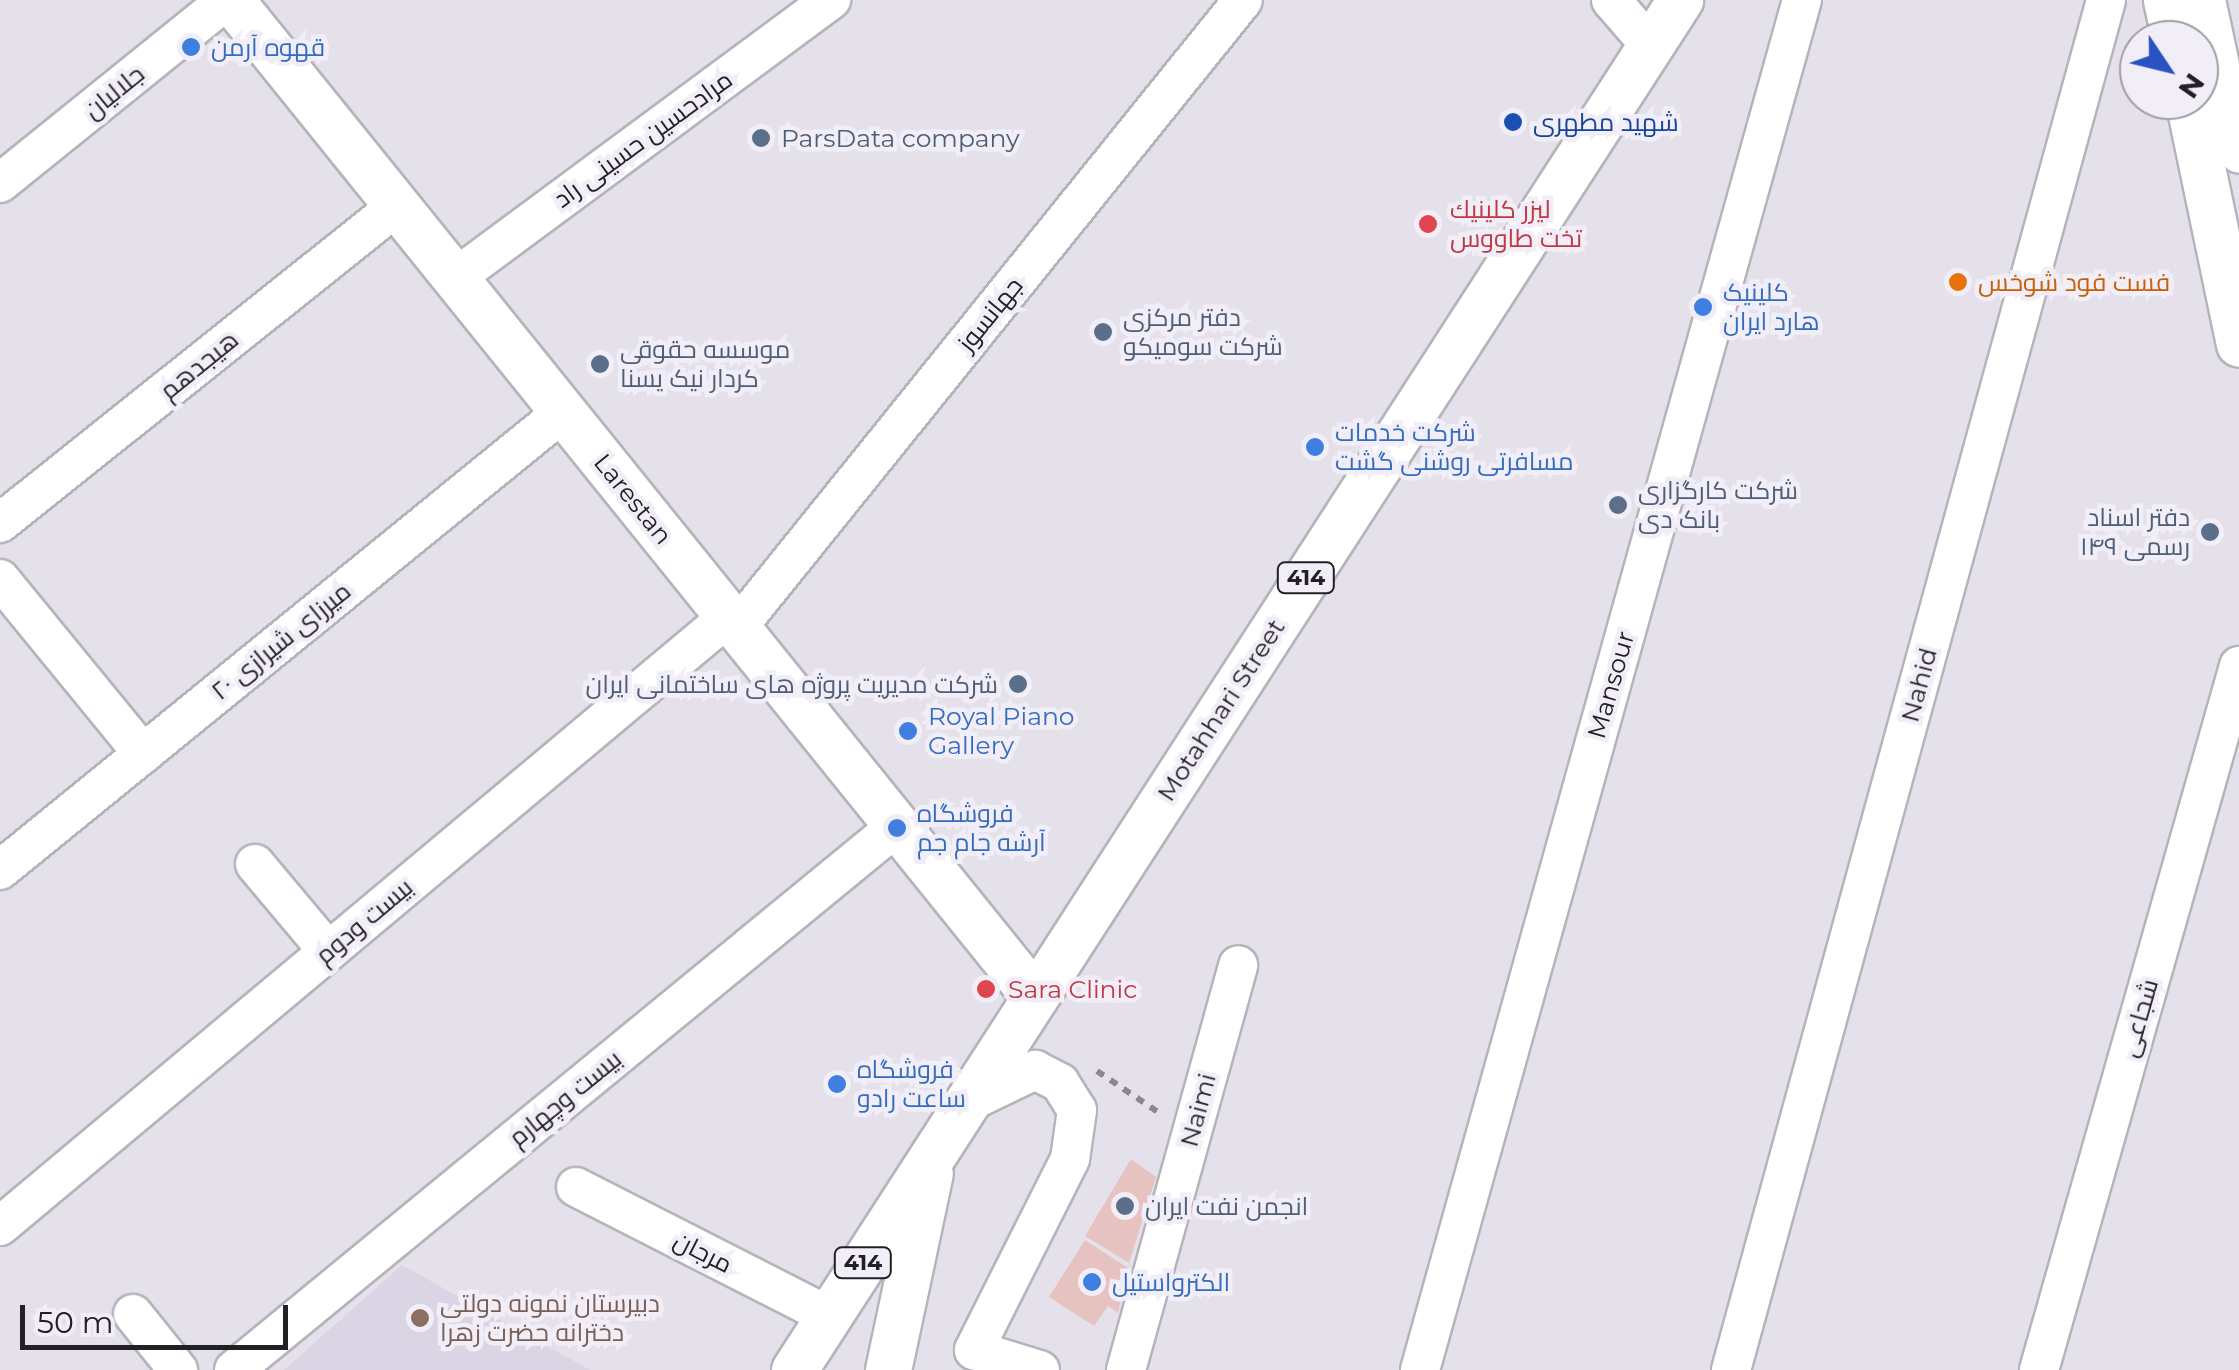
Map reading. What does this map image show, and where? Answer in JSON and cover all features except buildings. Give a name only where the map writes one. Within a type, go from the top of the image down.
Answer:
[{"type":"main road","name":"Larestan","points":[[229,0],[1035,998]]},
{"type":"main road","name":"Motahhari Street","points":[[794,1370],[1680,0]]},
{"type":"main road","points":[[2192,120],[2239,344]]},
{"type":"main road","points":[[888,1370],[933,1156]]},
{"type":"street","name":"جلالیان","points":[[0,183],[229,0]]},
{"type":"street","name":"مرادحسین حسینی راد","points":[[455,278],[831,0]]},
{"type":"street","name":"جهانسوز","points":[[733,622],[1243,0]]},
{"type":"street","points":[[1611,0],[1650,45]]},
{"type":"street","name":"Mansour","points":[[1420,1370],[1802,0]]},
{"type":"street","name":"Nahid","points":[[1731,1370],[2106,0]]},
{"type":"street","points":[[2206,0],[2239,154]]},
{"type":"street","name":"هیجدهم","points":[[0,523],[397,206]]},
{"type":"street","name":"میرزای شیرازی ۲۰","points":[[0,870],[563,412]]},
{"type":"street","points":[[0,579],[143,754]]},
{"type":"street","name":"بیست ودوم","points":[[0,1226],[328,951],[733,622]]},
{"type":"street","name":"شجاعی","points":[[2040,1370],[2239,666]]},
{"type":"street","name":"بیست وچهارم","points":[[234,1370],[897,826]]},
{"type":"street","points":[[254,864],[328,951]]},
{"type":"street","name":"Naimi","points":[[1126,1370],[1238,965]]},
{"type":"street","points":[[967,1103],[1035,1070],[1060,1083],[1077,1110],[1070,1159],[974,1350],[1040,1370]]},
{"type":"street","name":"مرجان","points":[[576,1187],[829,1316]]},
{"type":"street","points":[[133,1314],[178,1370]]},
{"type":"path","points":[[1114,1082],[1192,1135]]},
{"type":"shaded area","name":"دبیرستان نمونه دولتی دخترانه حضرت زهرا","points":[[402,1265],[590,1370],[284,1370]]},
{"type":"place","name":"قهوه آرمن","points":[[191,47]]},
{"type":"place","name":"شهید مطهری","points":[[1513,122]]},
{"type":"place","name":"ParsData company","points":[[761,138]]},
{"type":"place","name":"ليزر كلينيك تخت طاووس","points":[[1428,224]]},
{"type":"place","name":"فست فود شوخس","points":[[1958,282]]},
{"type":"place","name":"کلینیک هارد ایران","points":[[1703,307]]},
{"type":"place","name":"دفتر مرکزی شرکت سومیکو","points":[[1103,332]]},
{"type":"place","name":"موسسه حقوقی کردار نیک یسنا","points":[[600,364]]},
{"type":"place","name":"شرکت خدمات مسافرتی روشنی گشت","points":[[1315,447]]},
{"type":"place","name":"شرکت کارگزاری بانک دی","points":[[1618,505]]},
{"type":"place","name":"دفتر اسناد رسمی ۱۴۹","points":[[2210,532]]},
{"type":"place","name":"شرکت مدیریت پروژه های ساختمانی ایران","points":[[1018,684]]},
{"type":"place","name":"Royal Piano Gallery","points":[[908,731]]},
{"type":"place","name":"فروشگاه آرشه جام جم","points":[[897,828]]},
{"type":"place","name":"Sara Clinic","points":[[986,989]]},
{"type":"place","name":"فروشگاه ساعت رادو","points":[[837,1084]]},
{"type":"place","name":"انجمن نفت ایران","points":[[1125,1206]]},
{"type":"place","name":"الکترواستیل","points":[[1092,1282]]},
{"type":"place","name":"دبیرستان نمونه دولتی دخترانه حضرت زهرا","points":[[420,1318]]}]
